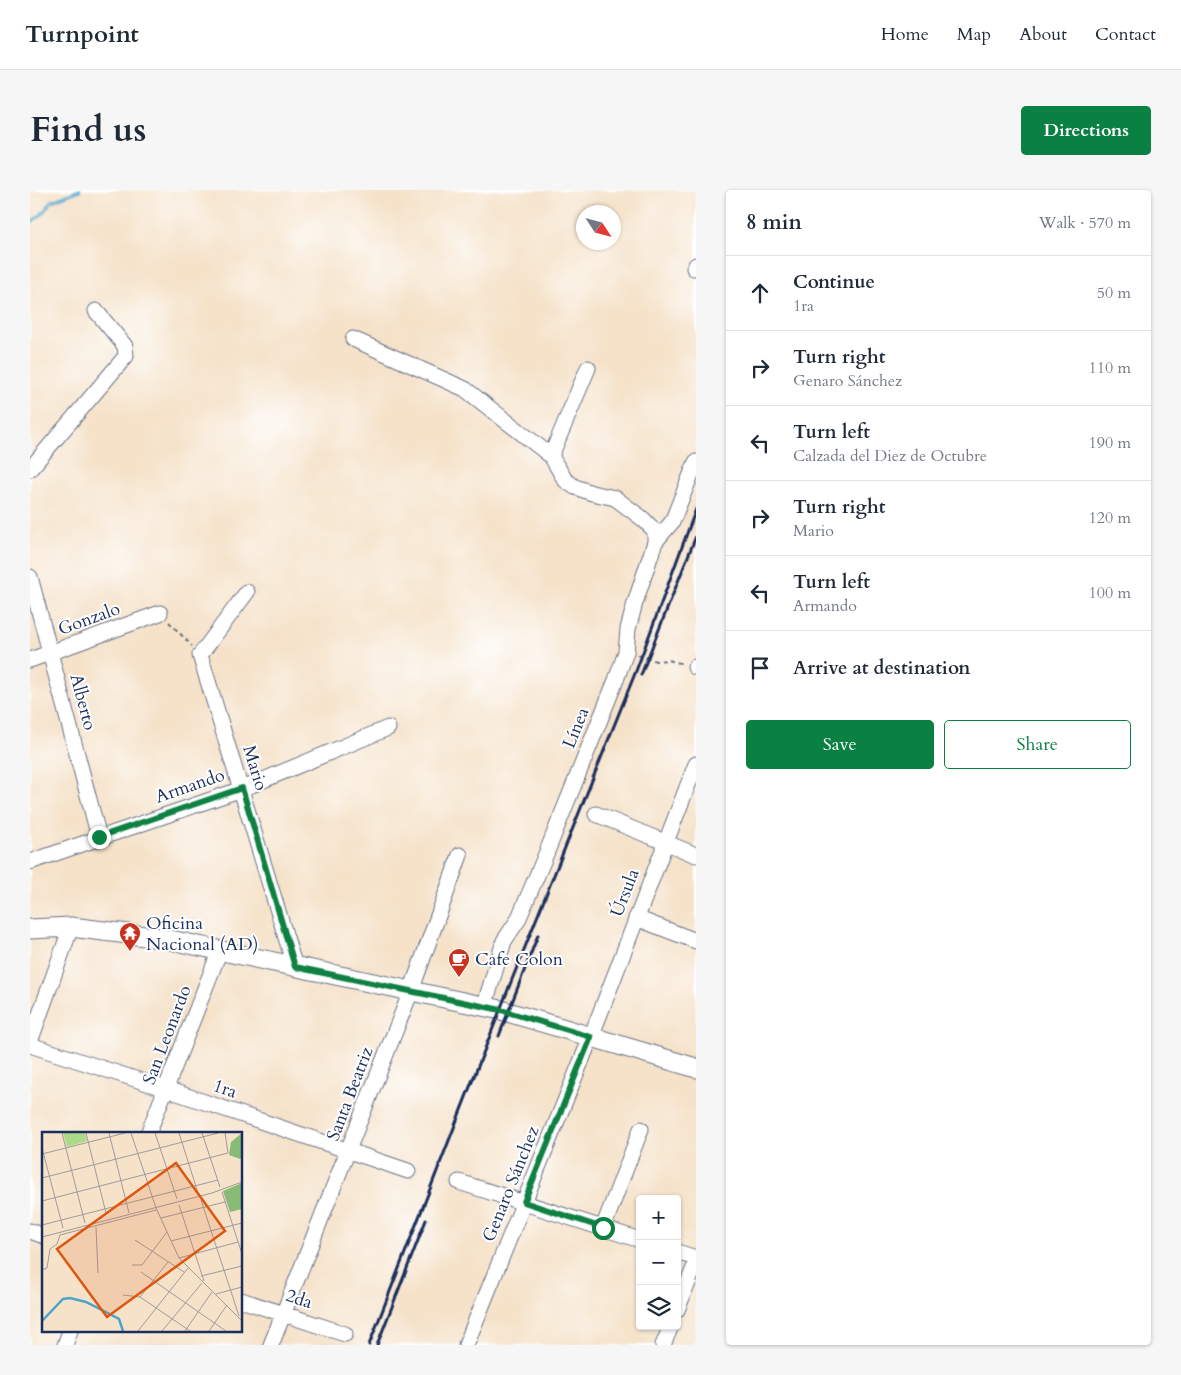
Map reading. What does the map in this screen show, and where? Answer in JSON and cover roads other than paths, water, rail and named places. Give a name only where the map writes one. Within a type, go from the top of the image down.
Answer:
[{"type":"main road","points":[[30,929],[70,927],[161,938],[220,950],[484,1007],[696,1068]]},
{"type":"street","points":[[30,468],[123,361],[126,346],[96,312]]},
{"type":"street","points":[[352,339],[465,389],[551,456],[565,480],[575,487],[615,498],[643,519],[655,530],[655,542]]},
{"type":"street","points":[[551,456],[588,368]]},
{"type":"street","name":"Línea","points":[[484,1007],[504,941],[518,920],[540,868],[626,652],[628,629],[655,542],[672,522],[696,462]]},
{"type":"street","name":"Alberto","points":[[30,577],[99,837]]},
{"type":"street","name":"Mario","points":[[247,592],[200,654],[295,967]]},
{"type":"street","name":"Gonzalo","points":[[30,660],[160,613]]},
{"type":"street","name":"Armando","points":[[30,862],[242,788],[388,728]]},
{"type":"street","name":"Úrsula","points":[[591,1037],[696,764]]},
{"type":"street","points":[[596,814],[696,855]]},
{"type":"street","name":"Santa Beatriz","points":[[271,1345],[411,991],[460,855]]},
{"type":"street","points":[[636,918],[696,941]]},
{"type":"street","points":[[30,1044],[70,927]]},
{"type":"street","name":"San Leonardo","points":[[149,1132],[220,950]]},
{"type":"street","name":"Genaro Sánchez","points":[[466,1345],[591,1037]]},
{"type":"street","name":"1ra","points":[[30,1044],[408,1171]]},
{"type":"street","points":[[603,1228],[641,1129]]},
{"type":"street","points":[[459,1182],[636,1239]]},
{"type":"street","points":[[30,1231],[42,1235]]},
{"type":"street","points":[[681,1253],[696,1258]]},
{"type":"street","points":[[681,1300],[696,1263]]},
{"type":"street","name":"2da","points":[[242,1300],[345,1334]]},
{"type":"street","points":[[663,1345],[669,1330]]},
{"type":"street","points":[[65,1345],[70,1332]]},
{"type":"waterway","points":[[30,223],[41,215],[52,201],[80,190]]},
{"type":"railway","points":[[369,1345],[511,982],[636,671],[696,509]]},
{"type":"railway","points":[[641,675],[696,536]]},
{"type":"railway","points":[[499,1036],[538,935]]},
{"type":"railway","points":[[377,1345],[426,1220]]},
{"type":"place","name":"Oficina Nacional (AD)","points":[[130,952]]},
{"type":"place","name":"Cafe Colon","points":[[459,978]]}]
